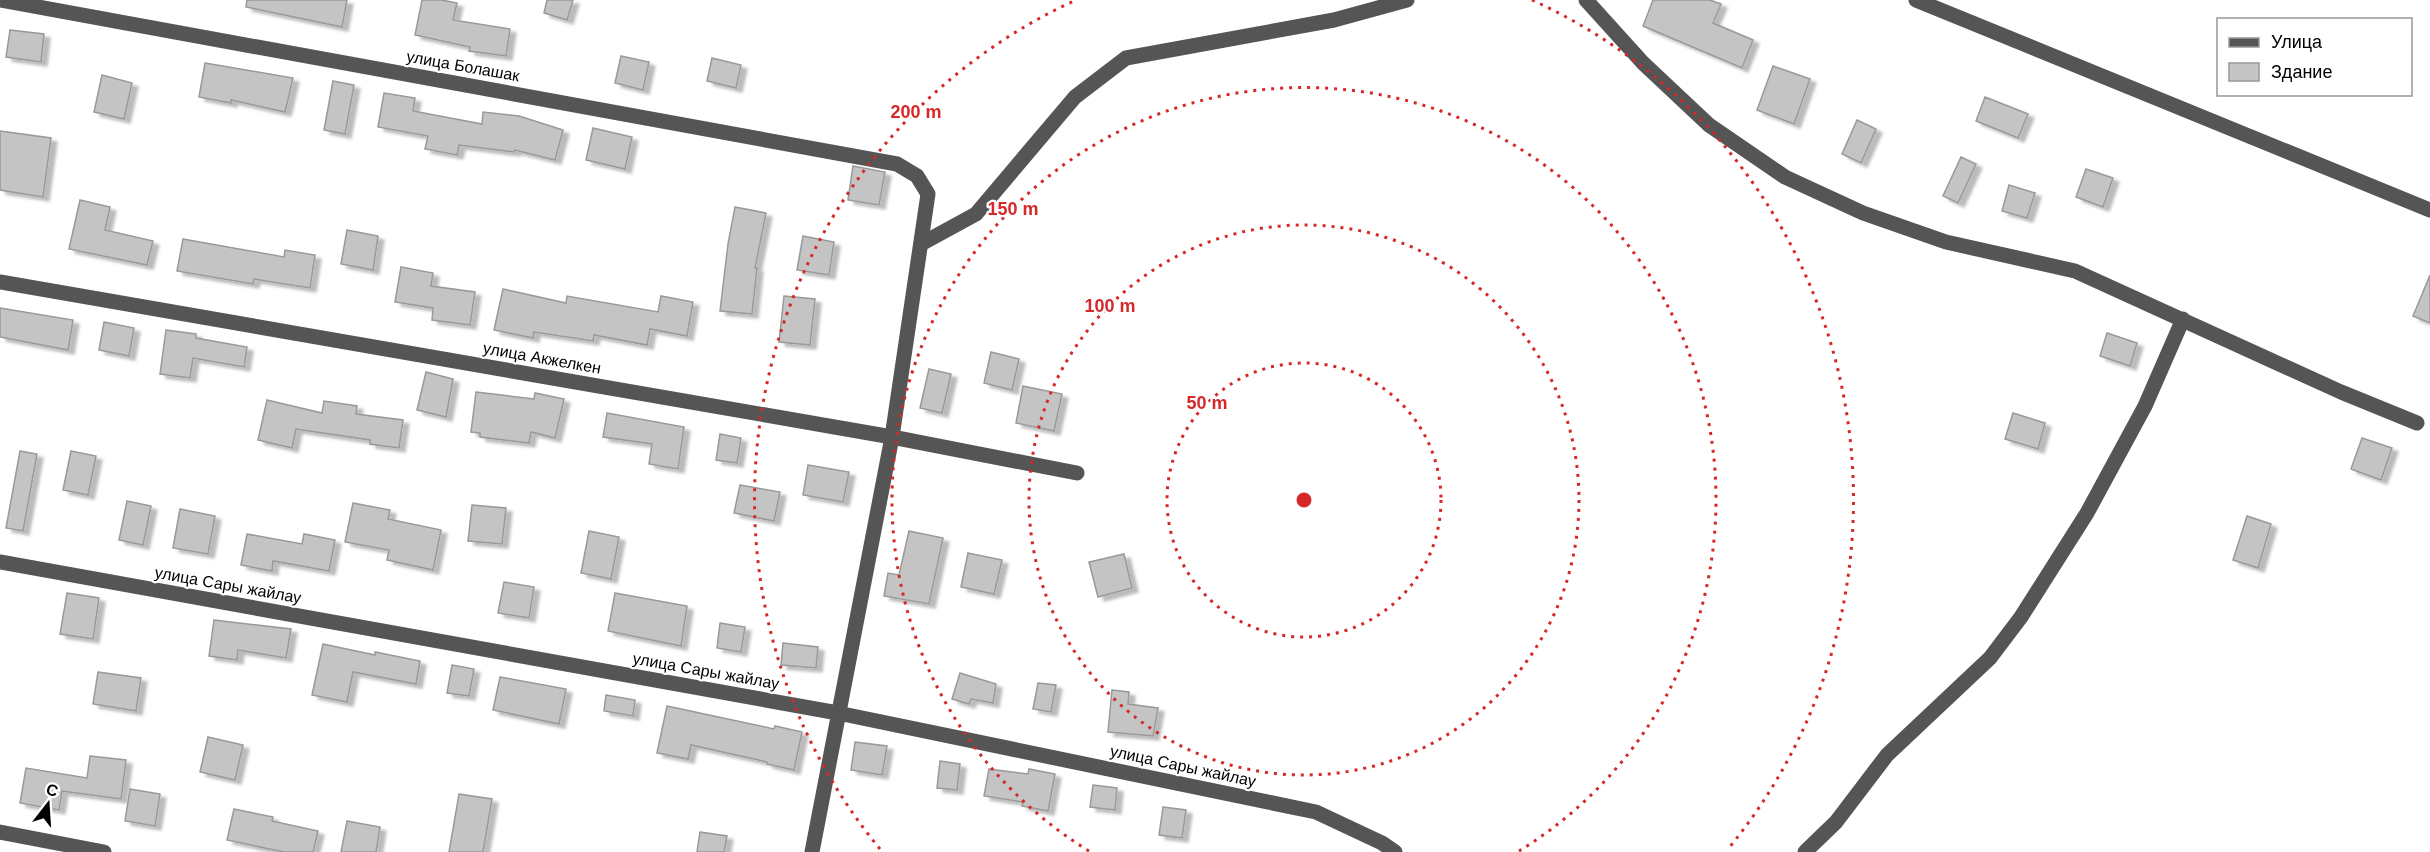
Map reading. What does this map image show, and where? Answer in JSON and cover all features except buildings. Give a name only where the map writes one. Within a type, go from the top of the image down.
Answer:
[{"type":"street","name":"улица Болашак","points":[[0,0],[897,164],[917,176],[928,194],[921,244]]},
{"type":"street","points":[[812,852],[892,437],[921,244],[976,214],[1075,98],[1126,58],[1334,20],[1407,0]]},
{"type":"street","points":[[1586,0],[1643,63],[1709,125],[1785,177],[1863,213],[1946,242],[2075,271],[2341,392],[2417,423]]},
{"type":"street","points":[[1916,0],[2430,210]]},
{"type":"street","name":"улица Акжелкен","points":[[0,282],[892,437],[1077,473]]},
{"type":"street","points":[[1805,852],[1836,822],[1887,755],[1990,658],[2021,617],[2092,503],[2145,405],[2183,319]]},
{"type":"street","name":"улица Сары жайлау","points":[[0,562],[838,713],[1316,812],[1382,843],[1395,852]]},
{"type":"street","points":[[0,832],[104,852]]}]
